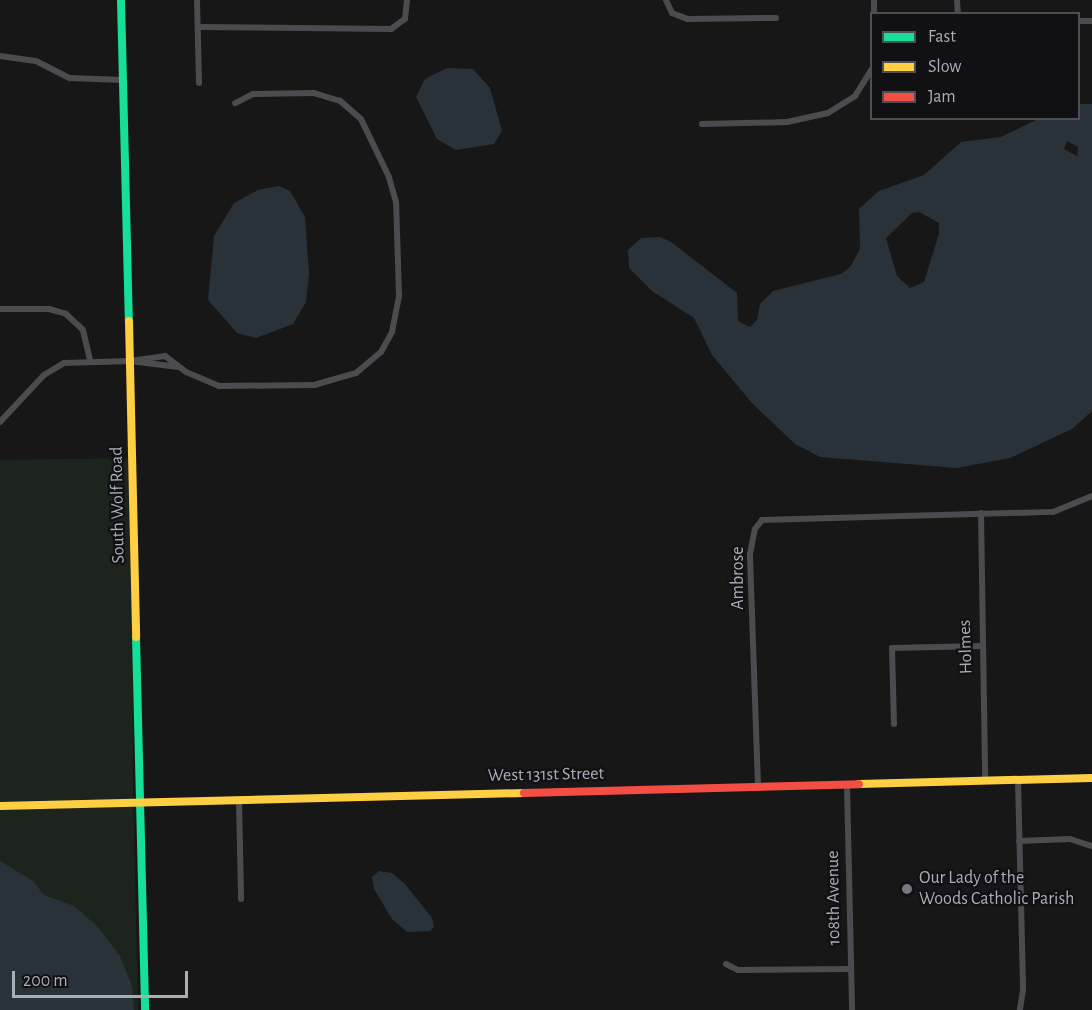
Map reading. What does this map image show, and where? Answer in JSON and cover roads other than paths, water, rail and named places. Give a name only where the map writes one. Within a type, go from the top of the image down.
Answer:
[{"type":"street","name":"South Wolf Road","points":[[121,0],[145,1010]]},
{"type":"street","points":[[197,0],[199,83]]},
{"type":"street","points":[[198,27],[383,30],[402,24],[407,0]]},
{"type":"street","points":[[666,0],[672,13],[688,19],[776,18]]},
{"type":"street","points":[[0,56],[36,61],[70,78],[123,80]]},
{"type":"street","points":[[702,124],[787,123],[828,113],[855,96],[870,72]]},
{"type":"street","points":[[0,422],[56,367],[90,360],[130,360],[180,367],[219,386],[327,383],[356,373],[373,360],[386,344],[396,319],[399,295],[396,202],[385,168],[361,119],[340,101],[315,93],[253,94],[235,103]]},
{"type":"street","points":[[0,309],[49,309],[66,314],[83,330],[90,360]]},
{"type":"street","name":"Ambrose","points":[[758,786],[750,554],[759,524],[766,519],[1053,512],[1092,496]]},
{"type":"street","name":"Holmes","points":[[981,513],[981,646],[985,780]]},
{"type":"street","points":[[894,724],[892,648],[981,646]]},
{"type":"street","name":"West 131st Street","points":[[0,806],[1092,777]]},
{"type":"street","points":[[1018,780],[1023,983],[1020,1010]]},
{"type":"street","name":"108th Avenue","points":[[847,785],[852,1010]]},
{"type":"street","points":[[239,800],[241,899]]},
{"type":"street","points":[[1019,841],[1070,839],[1092,846]]},
{"type":"street","points":[[726,964],[738,970],[850,969]]},
{"type":"place","name":"Our Lady of the Woods Catholic Parish","points":[[907,889]]}]
